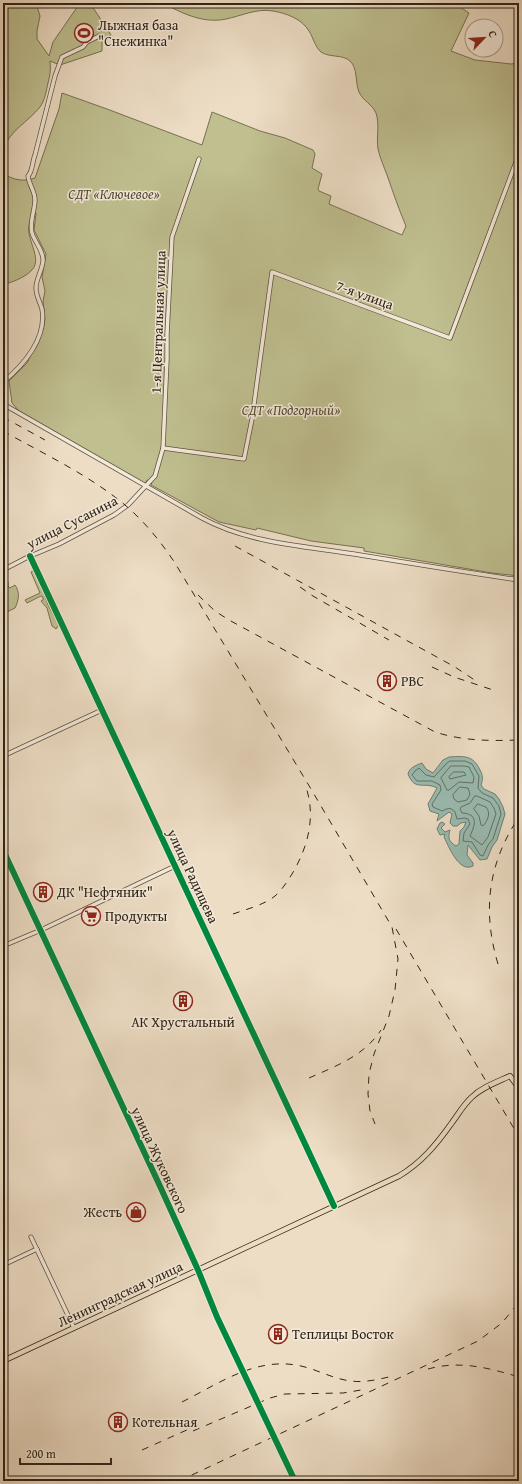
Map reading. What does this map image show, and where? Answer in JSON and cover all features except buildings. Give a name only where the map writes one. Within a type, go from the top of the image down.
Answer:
[{"type":"main road","name":"Ленинградская улица","points":[[3,1361],[386,1182],[414,1167],[434,1146],[465,1104],[478,1092],[510,1076],[519,1088]]},
{"type":"street","points":[[3,382],[26,360],[38,339],[40,332],[42,309],[36,292],[36,285],[43,261],[41,251],[32,232],[35,200],[34,192],[28,176],[31,170],[55,76],[62,57],[99,36]]},
{"type":"street","name":"7-я улица","points":[[163,448],[244,459],[252,419],[272,272],[450,338],[519,154]]},
{"type":"street","name":"1-я Центральная улица","points":[[145,486],[155,476],[163,448],[172,239],[199,159]]},
{"type":"street","points":[[3,404],[218,527],[238,534],[288,544],[519,580]]},
{"type":"street","name":"улица Сусанина","points":[[3,570],[30,556],[59,544],[114,515],[126,506],[145,486]]},
{"type":"street","name":"улица Радищева","points":[[30,556],[334,1206]]},
{"type":"street","points":[[3,756],[102,710]]},
{"type":"street","name":"улица Жуковского","points":[[3,850],[198,1270],[217,1317],[295,1481]]},
{"type":"street","points":[[3,946],[41,930],[175,866]]},
{"type":"street","points":[[31,1237],[74,1328]]},
{"type":"street","points":[[3,1266],[37,1249]]},
{"type":"green space","points":[[3,3],[36,3],[40,16],[37,39],[49,56],[53,42],[80,3],[90,3],[111,35],[102,41],[102,51],[60,65],[50,61],[49,78],[42,104],[14,132],[3,150]]},
{"type":"green space","points":[[163,3],[437,3],[441,7],[444,3],[454,3],[469,13],[467,18],[464,18],[464,24],[451,51],[464,56],[464,58],[475,60],[511,64],[519,63],[519,576],[492,573],[364,551],[364,548],[311,541],[257,528],[256,530],[219,522],[151,485],[152,482],[147,480],[145,484],[19,411],[12,403],[9,381],[27,363],[43,330],[45,319],[43,301],[45,291],[42,277],[46,254],[34,230],[36,213],[30,220],[29,228],[29,235],[36,258],[35,265],[25,276],[3,285],[3,173],[18,180],[35,178],[59,109],[62,93],[202,145],[212,112],[260,131],[285,138],[313,150],[315,154],[312,168],[322,174],[318,189],[319,191],[331,196],[329,204],[402,235],[406,226],[379,152],[378,122],[376,113],[359,92],[353,64],[350,61],[343,57],[328,55],[321,52],[306,27],[298,20],[283,13],[267,10],[226,19],[209,20],[193,17]]},
{"type":"green space","points":[[33,571],[39,579],[48,605],[59,625],[56,629],[52,626],[47,608],[41,601],[43,600],[43,597],[41,596],[27,603],[25,600],[40,593],[31,572]]},
{"type":"green space","points":[[4,582],[8,582],[8,586],[10,588],[15,585],[18,590],[18,596],[15,608],[3,614]]},
{"type":"water","points":[[459,756],[468,758],[477,765],[482,774],[481,785],[484,789],[495,794],[503,807],[505,814],[497,840],[487,859],[480,860],[468,845],[467,855],[473,863],[473,866],[468,867],[459,863],[444,837],[445,834],[440,835],[437,829],[440,823],[442,822],[445,824],[441,828],[445,832],[450,830],[449,839],[451,843],[456,846],[459,844],[460,831],[466,822],[453,826],[450,823],[452,814],[449,812],[437,821],[439,814],[430,811],[428,804],[437,788],[414,783],[408,774],[411,768],[422,763],[426,769],[433,773],[443,760],[449,757]]},
{"type":"railway","points":[[3,417],[45,440]]},
{"type":"railway","points":[[3,431],[66,465],[97,484],[125,505],[146,525],[158,540],[175,563],[392,927],[398,959],[395,990],[389,1016],[374,1054],[369,1074],[368,1094],[370,1111],[375,1124]]},
{"type":"railway","points":[[235,546],[455,667],[476,681]]},
{"type":"railway","points":[[300,587],[389,640]]},
{"type":"railway","points":[[198,595],[215,611],[229,620],[435,732],[477,740],[519,740]]},
{"type":"railway","points":[[432,667],[454,677],[493,690]]},
{"type":"railway","points":[[233,914],[266,902],[275,896],[286,883],[298,864],[309,832],[310,809],[306,787]]},
{"type":"railway","points":[[498,964],[490,925],[489,906],[491,888],[500,852],[519,817]]},
{"type":"railway","points":[[396,929],[519,1137]]},
{"type":"railway","points":[[309,1078],[349,1059],[366,1047],[381,1030]]},
{"type":"railway","points":[[179,1481],[478,1341],[502,1323],[519,1302]]},
{"type":"railway","points":[[182,1402],[237,1374],[266,1365],[296,1365],[310,1368],[344,1380],[362,1381],[393,1376]]},
{"type":"railway","points":[[428,1369],[440,1366],[463,1365],[485,1368],[519,1377]]},
{"type":"railway","points":[[193,1431],[270,1398],[285,1394],[343,1393],[367,1389]]},
{"type":"railway","points":[[142,1450],[198,1425]]},
{"type":"cycle path","points":[[30,556],[334,1206]]},
{"type":"cycle path","points":[[3,850],[159,1184],[198,1270],[217,1317],[295,1481]]},
{"type":"place","name":"Лыжная база \"Снежинка\"","points":[[84,33]]},
{"type":"place","name":"РВС","points":[[387,681]]},
{"type":"place","name":"ДК \"Нефтяник\"","points":[[43,892]]},
{"type":"place","name":"Продукты","points":[[91,916]]},
{"type":"place","name":"АК Хрустальный","points":[[183,1001]]},
{"type":"place","name":"Жесть","points":[[136,1212]]},
{"type":"place","name":"Теплицы Восток","points":[[278,1334]]},
{"type":"place","name":"Котельная","points":[[118,1422]]},
{"type":"park label","name":"СДТ «Ключевое»","points":[[114,194]]},
{"type":"park label","name":"СДТ «Подгорный»","points":[[291,410]]}]
